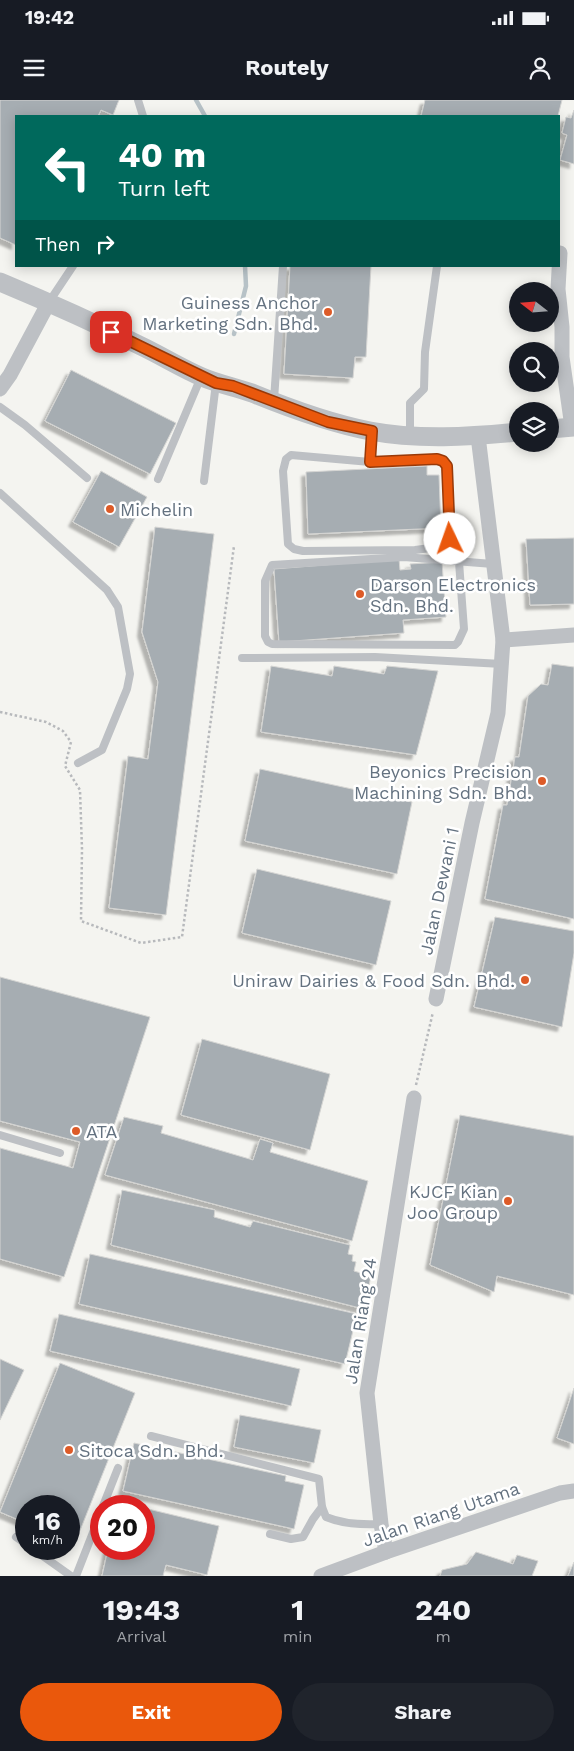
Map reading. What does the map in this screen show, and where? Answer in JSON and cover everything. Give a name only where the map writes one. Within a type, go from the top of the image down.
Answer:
[{"type":"street","points":[[559,267],[558,289],[562,327],[562,357],[573,427],[559,428]]},
{"type":"street","points":[[0,282],[49,302],[208,380],[233,386],[328,422],[372,431],[410,435],[478,436],[509,433]]},
{"type":"street","points":[[0,389],[10,375],[49,302]]},
{"type":"street","name":"Jalan Dewani 1","points":[[436,999],[472,823],[498,713],[504,640],[478,436]]},
{"type":"street","points":[[504,640],[574,635]]},
{"type":"street","name":"Jalan Riang 24","points":[[386,1552],[381,1524],[367,1393],[414,1098]]},
{"type":"street","name":"Jalan Riang Utama","points":[[321,1576],[560,1493],[574,1491]]},
{"type":"lane","points":[[138,100],[143,115]]},
{"type":"lane","points":[[49,302],[72,267]]},
{"type":"lane","points":[[274,402],[283,267]]},
{"type":"lane","points":[[410,435],[410,402],[424,389],[425,352],[437,267]]},
{"type":"lane","points":[[158,479],[208,380]]},
{"type":"lane","points":[[204,481],[208,380]]},
{"type":"lane","points":[[0,407],[26,425],[87,478]]},
{"type":"lane","points":[[370,462],[372,431]]},
{"type":"lane","points":[[290,454],[370,462],[437,459],[443,461],[447,466],[450,539],[446,546],[415,550],[303,552],[294,549],[288,544],[283,470],[286,459],[290,454]]},
{"type":"lane","points":[[0,493],[107,590],[118,607],[130,674],[127,690],[102,750],[78,763]]},
{"type":"lane","points":[[459,562],[464,629],[455,645],[272,644],[268,642],[265,636],[265,582],[268,570],[272,565],[404,557],[493,564]]},
{"type":"lane","points":[[242,658],[375,657],[502,664]]},
{"type":"lane","points":[[0,1135],[60,1154]]},
{"type":"lane","points":[[151,1436],[319,1479],[322,1508],[326,1517],[336,1521],[381,1524]]},
{"type":"lane","points":[[108,1495],[118,1468]]},
{"type":"lane","points":[[270,1534],[291,1539],[303,1538],[313,1519],[322,1508]]},
{"type":"lane","points":[[76,1576],[90,1540]]},
{"type":"lane","points":[[48,1560],[71,1576]]},
{"type":"path","points":[[0,712],[46,722],[63,731],[71,742],[65,766],[80,790],[82,848],[81,920],[141,943],[182,938],[234,546]]},
{"type":"path","points":[[414,1098],[436,999]]},
{"type":"building","points":[[0,100],[119,100],[113,115],[101,110],[98,115],[15,115],[15,245],[0,238]]},
{"type":"building","points":[[425,100],[562,100],[558,115],[421,115]]},
{"type":"building","points":[[574,110],[574,164],[560,160],[567,135],[562,133],[566,117],[571,118]]},
{"type":"building","name":"Guiness Anchor Marketing Sdn. Bhd.","points":[[290,267],[371,267],[366,357],[355,357],[353,378],[284,374]]},
{"type":"building","points":[[71,370],[176,423],[150,474],[45,421]]},
{"type":"building","points":[[427,466],[427,475],[439,475],[441,528],[308,534],[306,472]]},
{"type":"building","name":"Michelin","points":[[101,471],[147,497],[119,547],[73,522]]},
{"type":"building","points":[[155,527],[214,534],[166,915],[109,908],[128,756],[148,759],[158,682],[142,632]]},
{"type":"building","points":[[574,538],[574,604],[530,605],[526,539]]},
{"type":"building","name":"Darson Electronics Sdn. Bhd.","points":[[399,559],[400,570],[411,569],[410,564],[442,562],[446,617],[403,620],[404,633],[279,642],[274,569]]},
{"type":"building","name":"Beyonics Precision Machining Sdn. Bhd.","points":[[552,664],[574,667],[574,919],[485,899],[503,805],[507,805],[515,757],[519,757],[528,696],[541,684],[548,685]]},
{"type":"building","name":"Beyonics Precision Machining Sdn. Bhd.","points":[[271,666],[332,676],[334,666],[384,674],[387,666],[438,671],[416,755],[261,732]]},
{"type":"building","name":"Beyonics Precision Machining Sdn. Bhd.","points":[[260,769],[412,802],[397,874],[245,841]]},
{"type":"building","points":[[257,869],[391,901],[376,965],[242,933]]},
{"type":"building","name":"Uniraw Dairies & Food Sdn. Bhd.","points":[[495,917],[574,931],[574,953],[562,1027],[474,1007]]},
{"type":"building","name":"ATA","points":[[0,977],[150,1017],[64,1277],[0,1259],[0,1148],[73,1168],[80,1142],[0,1121]]},
{"type":"building","points":[[202,1039],[330,1074],[310,1150],[181,1115]]},
{"type":"building","name":"KJCF Kian Joo Group","points":[[460,1115],[574,1136],[574,1295],[497,1276],[494,1292],[430,1265]]},
{"type":"building","points":[[124,1117],[163,1126],[161,1133],[253,1160],[260,1139],[273,1143],[270,1152],[368,1181],[352,1241],[105,1175]]},
{"type":"building","points":[[122,1190],[215,1210],[214,1217],[250,1227],[253,1221],[350,1245],[348,1254],[353,1255],[352,1261],[356,1262],[354,1271],[371,1276],[364,1309],[111,1245]]},
{"type":"building","points":[[90,1254],[357,1314],[345,1364],[79,1304]]},
{"type":"building","points":[[59,1314],[300,1369],[291,1406],[50,1351]]},
{"type":"building","points":[[0,1359],[24,1370],[0,1420]]},
{"type":"building","name":"Sitoca Sdn. Bhd.","points":[[60,1363],[135,1393],[94,1495],[90,1495],[90,1506],[80,1530],[80,1495],[15,1495],[15,1518],[0,1512]]},
{"type":"building","points":[[574,1388],[574,1444],[557,1438]]},
{"type":"building","points":[[240,1415],[321,1430],[314,1463],[234,1447]]},
{"type":"building","name":"Sitoca Sdn. Bhd.","points":[[134,1443],[286,1476],[285,1481],[304,1485],[294,1529],[155,1498],[155,1495],[141,1495],[123,1491]]},
{"type":"building","name":"Sitoca Sdn. Bhd.","points":[[155,1511],[219,1526],[207,1575],[166,1565],[163,1576],[102,1576],[106,1560],[155,1560]]},
{"type":"building","points":[[476,1552],[513,1564],[517,1555],[538,1561],[532,1576],[440,1576],[442,1570],[467,1564]]},
{"type":"building","points":[[574,1562],[574,1576],[568,1576]]},
{"type":"waterway","points":[[196,100],[204,115]]},
{"type":"waterway","points":[[234,334],[246,286],[245,267]]},
{"type":"place","name":"Guiness Anchor Marketing Sdn. Bhd.","points":[[328,312]]},
{"type":"place","name":"Michelin","points":[[110,509]]},
{"type":"place","name":"Darson Electronics Sdn. Bhd.","points":[[360,594]]},
{"type":"place","name":"Beyonics Precision Machining Sdn. Bhd.","points":[[542,781]]},
{"type":"place","name":"Uniraw Dairies & Food Sdn. Bhd.","points":[[525,980]]},
{"type":"place","name":"ATA","points":[[76,1131]]},
{"type":"place","name":"KJCF Kian Joo Group","points":[[508,1201]]},
{"type":"place","name":"Sitoca Sdn. Bhd.","points":[[69,1450]]},
{"type":"route","points":[[111,332],[216,383],[233,386],[328,422],[372,431],[370,462],[437,459],[443,461],[447,466],[450,539]]}]
